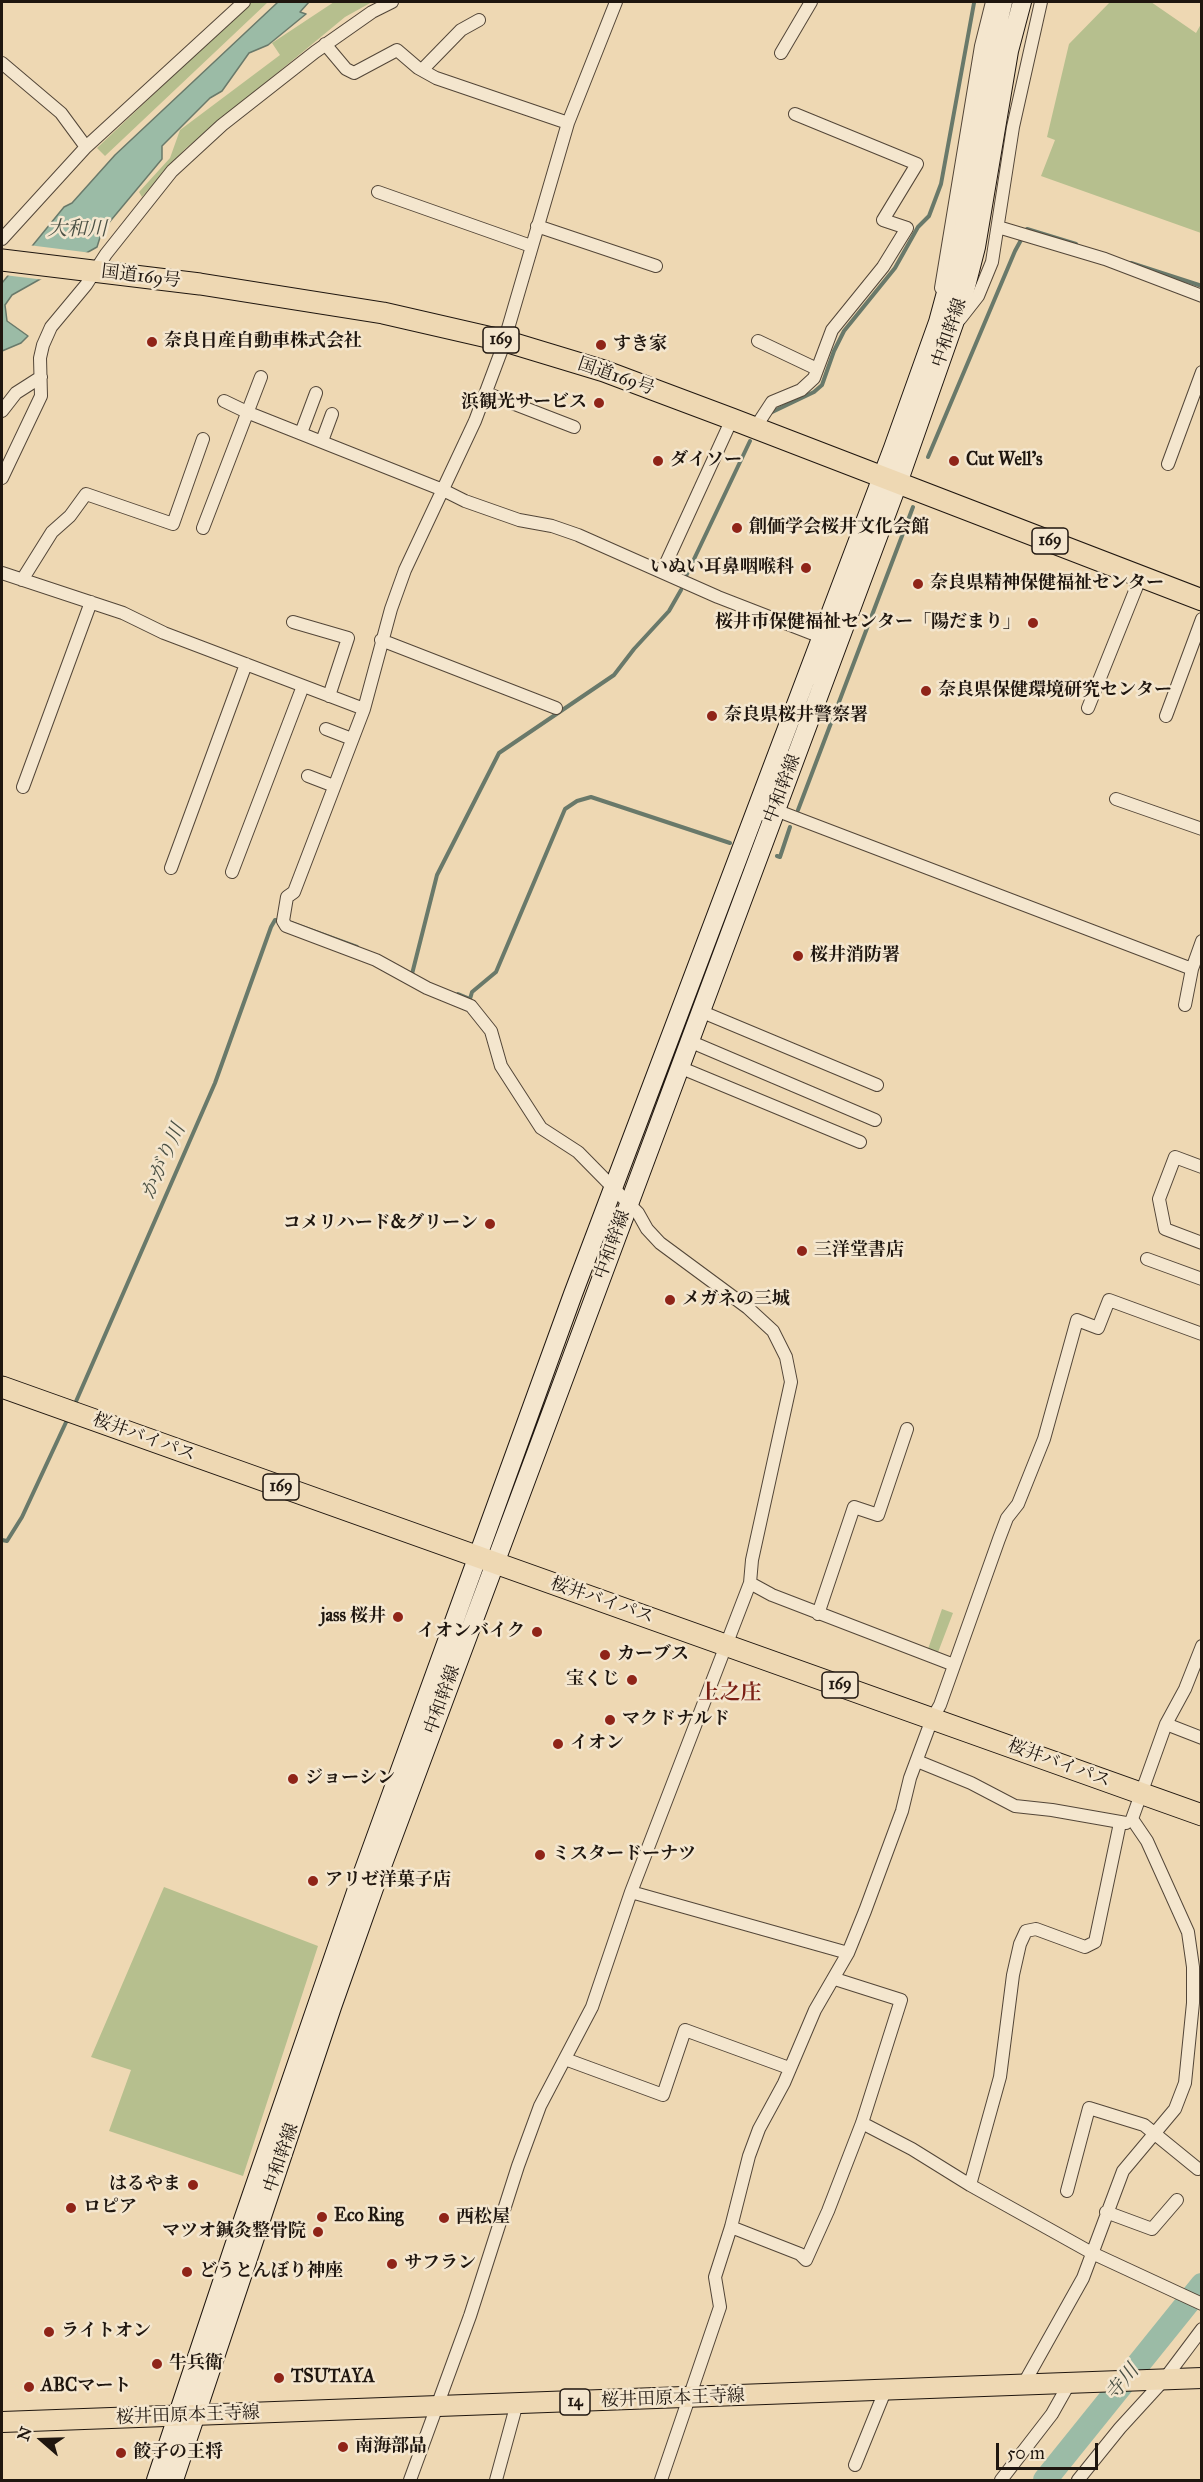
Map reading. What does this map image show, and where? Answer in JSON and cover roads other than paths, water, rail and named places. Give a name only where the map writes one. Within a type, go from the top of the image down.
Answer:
[{"type":"highway","name":"国道169号","points":[[2,260],[91,270],[383,313],[505,341],[604,371],[732,418],[1202,600]]},
{"type":"highway","name":"桜井バイパス","points":[[2,1387],[1202,1815]]},
{"type":"main road","name":"中和幹線","points":[[945,326],[964,226],[992,48],[1003,2]]},
{"type":"main road","name":"中和幹線","points":[[156,2481],[187,2416],[332,2007],[614,1190],[767,807],[976,247],[1010,51],[1022,2]]},
{"type":"main road","name":"中和幹線","points":[[486,1560],[628,1204],[700,1011],[821,637],[890,480]]},
{"type":"main road","name":"桜井田原本王寺線","points":[[2,2422],[1202,2378]]},
{"type":"main road","name":"中和幹線","points":[[174,2481],[187,2416]]},
{"type":"street","points":[[2,239],[86,147],[244,2]]},
{"type":"street","points":[[2,478],[41,396],[43,345],[51,327],[91,270],[172,171],[186,156],[280,78],[372,12],[392,2]]},
{"type":"street","points":[[410,2481],[470,2316],[518,2166],[540,2106],[592,2007],[631,1892],[750,1583],[752,1560],[791,1382],[786,1357],[772,1331],[748,1308],[660,1243],[628,1204],[578,1152],[541,1128],[501,1066],[491,1031],[471,1006],[427,988],[376,960],[286,926],[283,921],[287,897],[294,892],[364,709],[381,640],[405,570],[486,393],[505,341],[568,123],[616,2]]},
{"type":"street","points":[[781,53],[812,2]]},
{"type":"street","points":[[945,326],[942,267],[959,183],[981,46],[992,2]]},
{"type":"street","points":[[945,326],[978,296],[992,262],[1013,127],[1041,2]]},
{"type":"street","points":[[422,70],[461,30],[479,20]]},
{"type":"street","points":[[325,44],[346,69],[354,74],[397,50],[436,78],[568,123]]},
{"type":"street","points":[[2,63],[61,113],[86,147]]},
{"type":"street","points":[[755,428],[772,402],[801,390],[814,378],[832,330],[883,267],[907,228],[883,220],[917,164],[795,114]]},
{"type":"street","points":[[378,192],[531,246]]},
{"type":"street","points":[[537,226],[656,266]]},
{"type":"street","points":[[998,227],[1105,260],[1202,296]]},
{"type":"street","points":[[758,341],[817,369]]},
{"type":"street","points":[[1168,464],[1202,372]]},
{"type":"street","points":[[2,411],[16,393],[41,377]]},
{"type":"street","points":[[203,528],[261,378]]},
{"type":"street","points":[[302,433],[316,393]]},
{"type":"street","points":[[486,393],[574,427]]},
{"type":"street","points":[[224,401],[465,501],[519,520],[552,526],[578,535],[718,597],[821,637]]},
{"type":"street","points":[[322,441],[332,414]]},
{"type":"street","points":[[662,572],[732,418]]},
{"type":"street","points":[[22,580],[52,532],[70,516],[86,494],[173,524],[203,439]]},
{"type":"street","points":[[2,573],[123,612],[164,633],[364,709]]},
{"type":"street","points":[[1088,708],[1141,576]]},
{"type":"street","points":[[23,787],[91,602]]},
{"type":"street","points":[[1166,716],[1202,619]]},
{"type":"street","points":[[293,622],[348,638],[329,696]]},
{"type":"street","points":[[381,640],[556,708]]},
{"type":"street","points":[[171,868],[246,664]]},
{"type":"street","points":[[232,873],[303,686]]},
{"type":"street","points":[[326,729],[352,739]]},
{"type":"street","points":[[308,776],[334,786]]},
{"type":"street","points":[[1116,799],[1202,830]]},
{"type":"street","points":[[767,807],[919,867],[1192,969]]},
{"type":"street","points":[[1185,1005],[1192,969],[1200,949]]},
{"type":"street","points":[[700,1011],[877,1085]]},
{"type":"street","points":[[689,1041],[875,1120]]},
{"type":"street","points":[[679,1067],[860,1142]]},
{"type":"street","points":[[1202,1167],[1175,1157],[1159,1199],[1165,1229],[1202,1243]]},
{"type":"street","points":[[1147,1259],[1202,1279]]},
{"type":"street","points":[[660,2481],[720,2307],[715,2277],[731,2227],[749,2156],[759,2129],[784,2083],[815,2010],[848,1953],[902,1811],[932,1719],[940,1705],[1007,1518],[1018,1504],[1044,1439],[1077,1320],[1098,1328],[1109,1300],[1202,1334]]},
{"type":"street","points":[[818,1614],[854,1507],[878,1515],[907,1429]]},
{"type":"street","points":[[750,1583],[818,1614],[954,1665]]},
{"type":"street","points":[[970,2185],[1000,2077],[1013,1976],[1020,1944],[1026,1931],[1036,1929],[1085,1947],[1095,1942],[1126,1821],[1141,1794],[1166,1724],[1185,1689],[1202,1646]]},
{"type":"street","points":[[1166,1724],[1202,1738]]},
{"type":"street","points":[[917,1761],[971,1783],[1015,1806],[1126,1821],[1147,1840],[1188,1932],[1193,1967],[1193,2003],[1185,2083],[1175,2109],[1123,2171],[1083,2278],[1023,2385]]},
{"type":"street","points":[[631,1892],[848,1953]]},
{"type":"street","points":[[731,2227],[800,2254],[806,2260],[862,2123],[901,2000],[835,1979]]},
{"type":"street","points":[[565,2059],[663,2095],[686,2030],[789,2068]]},
{"type":"street","points":[[1068,2192],[1089,2108],[1144,2125],[1198,2169]]},
{"type":"street","points":[[862,2123],[912,2149],[970,2185],[1092,2253],[1200,2304]]},
{"type":"street","points":[[1106,2212],[1152,2229],[1177,2200]]},
{"type":"street","points":[[1078,2481],[1157,2381],[1202,2329]]},
{"type":"street","points":[[1001,2481],[1076,2382]]},
{"type":"street","points":[[855,2465],[885,2391]]},
{"type":"street","points":[[496,2481],[517,2403]]},
{"type":"water","name":"大和川","points":[[278,2],[309,2],[300,12],[306,14],[268,45],[249,53],[222,91],[210,98],[162,146],[162,159],[102,231],[97,247],[12,295],[5,305],[7,321],[28,336],[21,343],[2,351],[2,283],[64,207],[72,203],[115,155]]},
{"type":"waterway","points":[[768,414],[814,392],[822,385],[844,331],[895,268],[918,227],[929,216],[941,184],[974,3]]},
{"type":"waterway","points":[[928,457],[1015,251],[1027,229],[1076,244]]},
{"type":"waterway","points":[[1131,263],[1202,286]]},
{"type":"waterway","points":[[686,576],[750,441]]},
{"type":"waterway","points":[[798,810],[913,507]]},
{"type":"waterway","points":[[412,974],[437,875],[499,753],[614,675],[669,611],[681,590]]},
{"type":"waterway","points":[[458,994],[470,999],[472,992],[496,972],[565,809],[577,801],[591,797],[730,843]]},
{"type":"waterway","points":[[777,856],[780,857],[790,827]]},
{"type":"waterway","name":"かがり川","points":[[74,1406],[215,1083],[271,927],[275,920],[281,921]]},
{"type":"waterway","name":"かがり川","points":[[291,923],[357,947]]},
{"type":"waterway","name":"かがり川","points":[[2,1540],[7,1541],[22,1517],[68,1418]]},
{"type":"waterway","name":"寺川","points":[[1045,2480],[1202,2285]]},
{"type":"place","name":"奈良日産自動車株式会社","points":[[152,342]]},
{"type":"place","name":"すき家","points":[[601,345]]},
{"type":"place","name":"浜観光サービス","points":[[599,403]]},
{"type":"place","name":"ダイソー","points":[[658,461]]},
{"type":"place","name":"Cut Well's","points":[[954,461]]},
{"type":"place","name":"創価学会桜井文化会館","points":[[737,528]]},
{"type":"place","name":"いぬい耳鼻咽喉科","points":[[806,568]]},
{"type":"place","name":"奈良県精神保健福祉センター","points":[[918,584]]},
{"type":"place","name":"桜井市保健福祉センター「陽だまり」","points":[[1033,623]]},
{"type":"place","name":"奈良県保健環境研究センター","points":[[926,691]]},
{"type":"place","name":"奈良県桜井警察署","points":[[712,716]]},
{"type":"place","name":"桜井消防署","points":[[798,956]]},
{"type":"place","name":"コメリハード&グリーン","points":[[490,1224]]},
{"type":"place","name":"三洋堂書店","points":[[802,1251]]},
{"type":"place","name":"メガネの三城","points":[[670,1300]]},
{"type":"place","name":"jass 桜井","points":[[398,1617]]},
{"type":"place","name":"イオンバイク","points":[[537,1632]]},
{"type":"place","name":"カーブス","points":[[605,1655]]},
{"type":"place","name":"宝くじ","points":[[632,1680]]},
{"type":"place","name":"マクドナルド","points":[[610,1720]]},
{"type":"place","name":"イオン","points":[[558,1744]]},
{"type":"place","name":"ジョーシン","points":[[293,1779]]},
{"type":"place","name":"ミスタードーナツ","points":[[540,1855]]},
{"type":"place","name":"アリゼ洋菓子店","points":[[313,1881]]},
{"type":"place","name":"はるやま","points":[[193,2185]]},
{"type":"place","name":"ロピア","points":[[71,2208]]},
{"type":"place","name":"Eco Ring","points":[[322,2217]]},
{"type":"place","name":"西松屋","points":[[444,2218]]},
{"type":"place","name":"マツオ鍼灸整骨院","points":[[318,2232]]},
{"type":"place","name":"サフラン","points":[[392,2264]]},
{"type":"place","name":"どうとんぼり神座","points":[[187,2272]]},
{"type":"place","name":"ライトオン","points":[[49,2332]]},
{"type":"place","name":"牛兵衛","points":[[157,2364]]},
{"type":"place","name":"TSUTAYA","points":[[279,2378]]},
{"type":"place","name":"ABCマート","points":[[29,2387]]},
{"type":"place","name":"南海部品","points":[[343,2447]]},
{"type":"place","name":"餃子の王将","points":[[121,2453]]},
{"type":"district","name":"上之庄","points":[[730,1694]]}]
